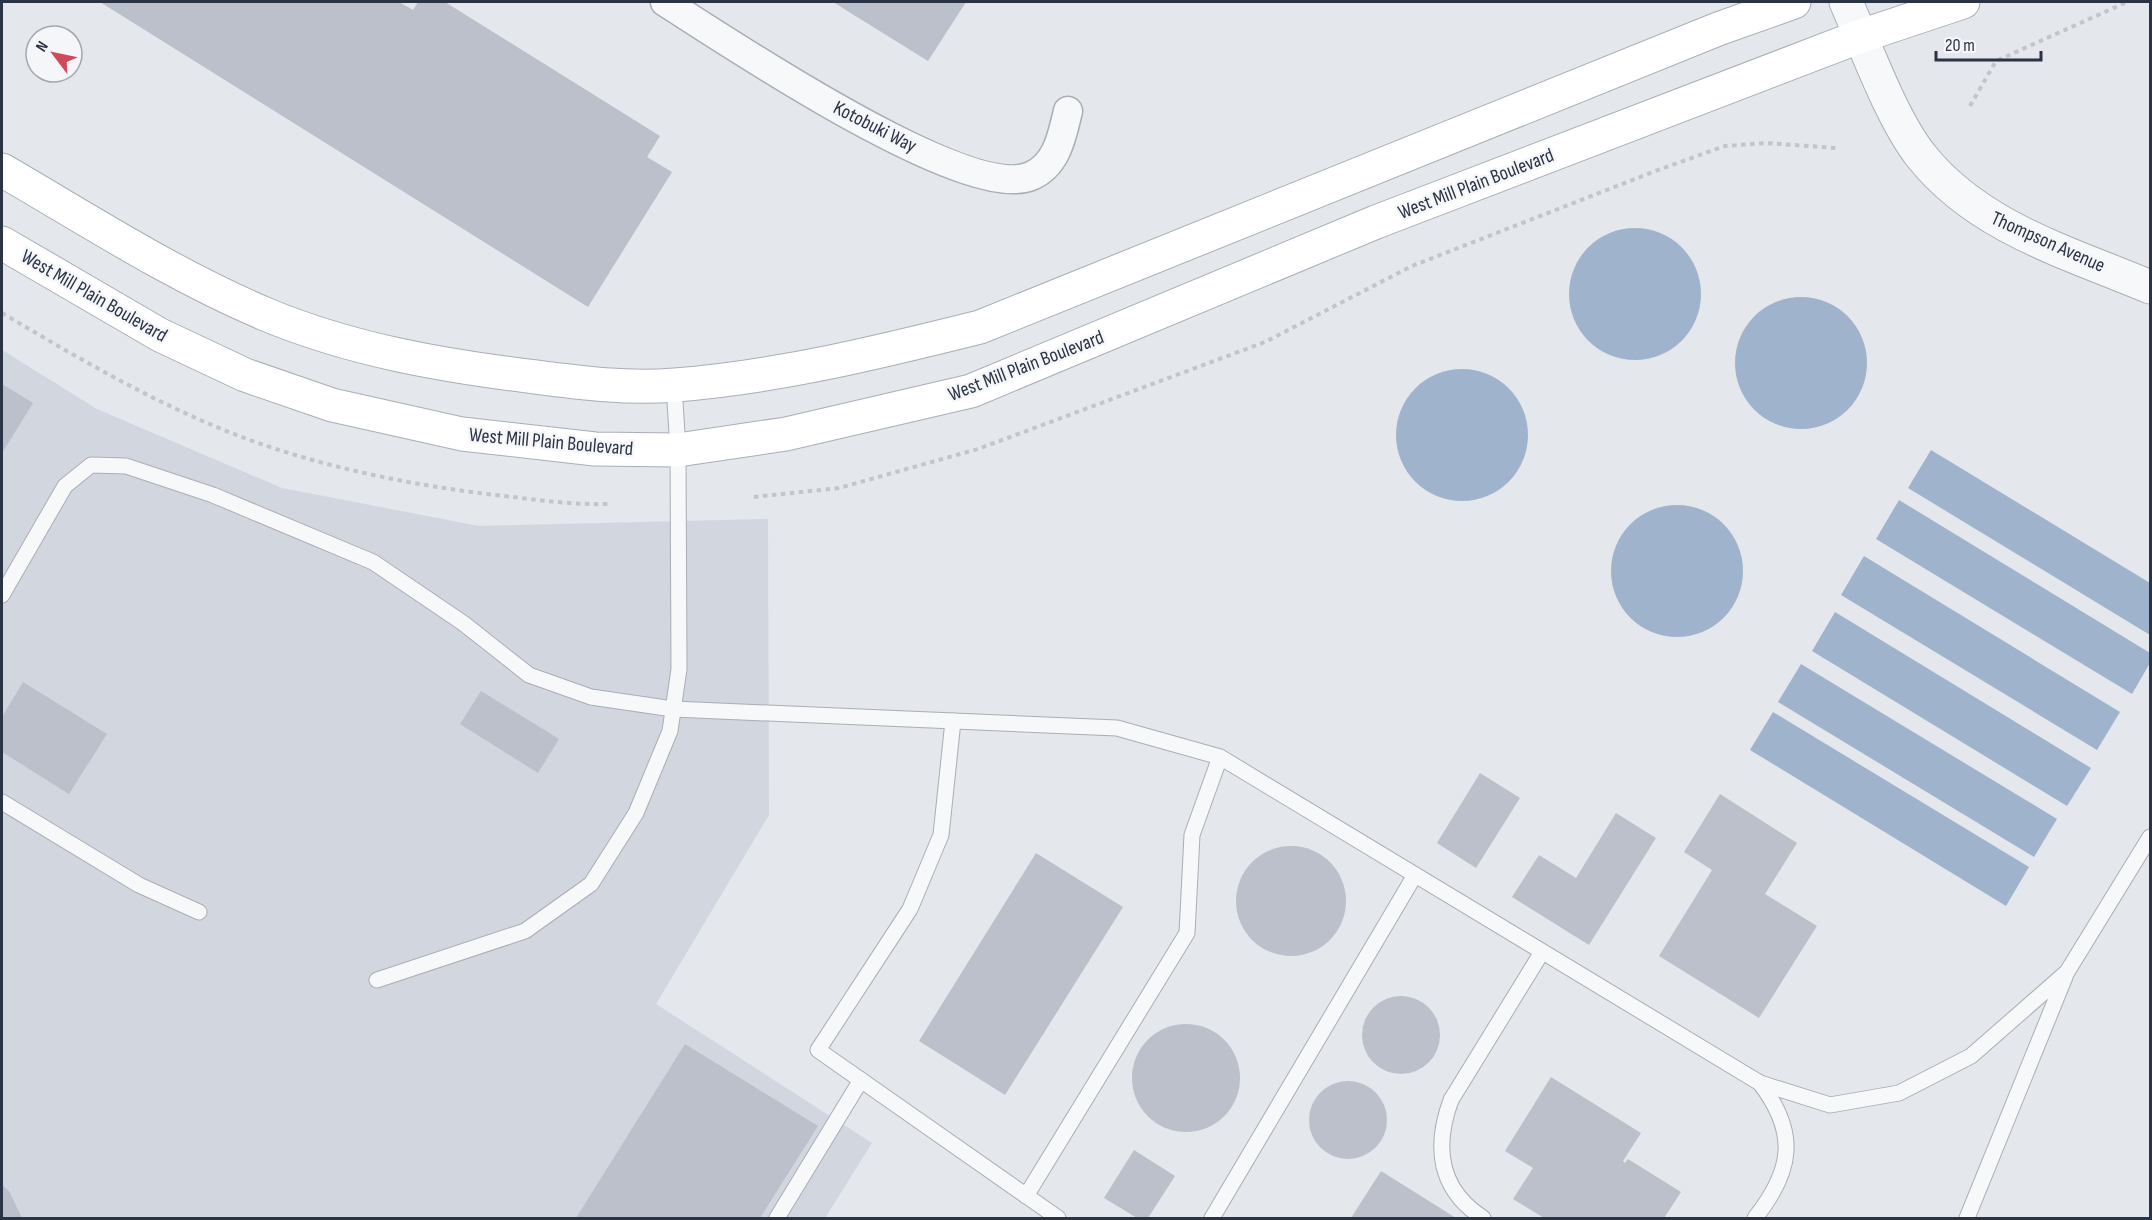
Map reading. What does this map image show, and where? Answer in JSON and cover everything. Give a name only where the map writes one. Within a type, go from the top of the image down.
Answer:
[{"type":"main road","points":[[2,170],[188,277],[265,314],[346,342],[458,368],[587,383],[674,385],[866,356],[980,327],[1707,34],[1794,2]]},
{"type":"main road","name":"West Mill Plain Boulevard","points":[[2,243],[159,335],[245,375],[332,405],[462,434],[595,449],[678,450],[786,434],[971,391],[1376,222],[1861,36],[1963,2]]},
{"type":"street","name":"Kotobuki Way","points":[[665,2],[845,113],[905,144],[978,173],[1020,180],[1040,171],[1049,163],[1061,141],[1068,111]]},
{"type":"street","name":"Thompson Avenue","points":[[1846,2],[1903,128],[1923,158],[1958,192],[1988,216],[2006,225],[2151,287]]},
{"type":"lane","points":[[377,980],[525,931],[591,884],[636,813],[670,731],[679,669],[678,450],[674,385]]},
{"type":"lane","points":[[2,595],[65,486],[91,465],[126,466],[213,495],[373,562],[463,623],[530,675],[591,697],[673,709],[1117,728],[1220,757],[1760,1083],[1830,1105],[1899,1093],[1971,1056],[2067,972]]},
{"type":"lane","points":[[952,721],[941,835],[910,909],[818,1050],[1058,1218]]},
{"type":"lane","points":[[1026,1196],[1187,933],[1192,835],[1220,757]]},
{"type":"lane","points":[[2,802],[139,885],[199,912]]},
{"type":"lane","points":[[1967,1218],[2067,972],[2151,837]]},
{"type":"lane","points":[[1212,1218],[1415,875]]},
{"type":"lane","points":[[1483,1218],[1458,1197],[1446,1174],[1440,1149],[1442,1124],[1451,1100],[1542,952]]},
{"type":"lane","points":[[777,1218],[861,1080]]},
{"type":"lane","points":[[1755,1218],[1782,1179],[1787,1153],[1785,1128],[1776,1104],[1760,1083]]},
{"type":"path","points":[[1970,106],[1996,61],[2127,2]]},
{"type":"path","points":[[754,496],[839,488],[978,449],[1265,342],[1412,266],[1725,146],[1766,143],[1836,148]]},
{"type":"path","points":[[2,313],[114,379],[239,436],[350,470],[449,490],[575,505],[608,504]]},
{"type":"shaded area","points":[[2,350],[97,409],[282,488],[479,526],[768,519],[769,815],[656,1004],[872,1143],[825,1218],[2,1218]]},
{"type":"water","points":[[1635,228],[1660,233],[1681,248],[1696,269],[1701,294],[1696,319],[1681,340],[1660,355],[1635,360],[1610,355],[1589,340],[1574,319],[1569,294],[1574,269],[1589,248],[1610,233]]},
{"type":"water","points":[[1801,297],[1826,302],[1847,317],[1862,338],[1867,363],[1862,388],[1847,409],[1826,424],[1801,429],[1776,424],[1755,409],[1740,388],[1735,363],[1740,338],[1755,317],[1776,302]]},
{"type":"water","points":[[1462,369],[1487,374],[1508,389],[1523,410],[1528,435],[1523,460],[1508,481],[1487,496],[1462,501],[1437,496],[1416,481],[1401,460],[1396,435],[1401,410],[1416,389],[1437,374]]},
{"type":"water","points":[[1931,450],[2150,583],[2150,635],[1908,488]]},
{"type":"water","points":[[1899,500],[2150,653],[2150,663],[2132,694],[1876,539]]},
{"type":"water","points":[[1677,505],[1702,510],[1723,525],[1738,546],[1743,571],[1738,596],[1723,617],[1702,632],[1677,637],[1652,632],[1631,617],[1616,596],[1611,571],[1616,546],[1631,525],[1652,510]]},
{"type":"water","points":[[1864,556],[2120,712],[2097,750],[1841,595]]},
{"type":"water","points":[[1835,612],[2091,768],[2067,806],[1812,651]]},
{"type":"water","points":[[1801,664],[2057,819],[2034,857],[1778,702]]},
{"type":"water","points":[[1773,712],[2029,867],[2006,906],[1750,750]]},
{"type":"building","points":[[100,2],[399,2],[413,10],[418,2],[445,2],[660,136],[647,157],[672,172],[588,307]]},
{"type":"building","points":[[833,2],[966,2],[928,61]]},
{"type":"building","points":[[2,384],[33,403],[2,453]]},
{"type":"building","points":[[23,682],[107,734],[69,794],[2,752],[2,717]]},
{"type":"building","points":[[481,691],[559,739],[538,773],[460,724]]},
{"type":"building","points":[[1480,773],[1520,798],[1476,868],[1437,843]]},
{"type":"building","points":[[1720,794],[1797,843],[1765,894],[1817,926],[1759,1018],[1659,956],[1712,870],[1684,852]]},
{"type":"building","points":[[1616,813],[1656,838],[1589,945],[1512,897],[1539,855],[1576,878]]},
{"type":"building","points":[[1291,846],[1312,850],[1330,862],[1342,880],[1346,901],[1342,922],[1330,940],[1312,952],[1291,956],[1270,952],[1252,940],[1240,922],[1236,901],[1240,880],[1252,862],[1270,850]]},
{"type":"building","points":[[1036,853],[1123,907],[1005,1095],[919,1041]]},
{"type":"building","points":[[1401,996],[1416,999],[1433,1013],[1440,1035],[1437,1050],[1423,1067],[1401,1074],[1386,1071],[1369,1057],[1362,1035],[1365,1020],[1379,1003]]},
{"type":"building","points":[[1186,1024],[1207,1028],[1224,1040],[1236,1057],[1240,1078],[1236,1099],[1224,1116],[1207,1128],[1186,1132],[1165,1128],[1148,1116],[1136,1099],[1132,1078],[1136,1057],[1148,1040],[1165,1028]]},
{"type":"building","points":[[685,1044],[818,1126],[760,1218],[576,1218]]},
{"type":"building","points":[[1551,1077],[1641,1133],[1623,1161],[1625,1163],[1628,1159],[1681,1192],[1664,1218],[1544,1218],[1513,1199],[1533,1168],[1505,1151]]},
{"type":"building","points":[[1348,1081],[1363,1084],[1380,1098],[1387,1120],[1384,1135],[1370,1152],[1348,1159],[1333,1156],[1316,1142],[1309,1120],[1312,1105],[1326,1088]]},
{"type":"building","points":[[1134,1150],[1175,1176],[1148,1218],[1137,1218],[1104,1198]]},
{"type":"building","points":[[1381,1171],[1456,1218],[1351,1218]]},
{"type":"building","points":[[2,1185],[9,1191],[22,1218],[2,1218]]}]
